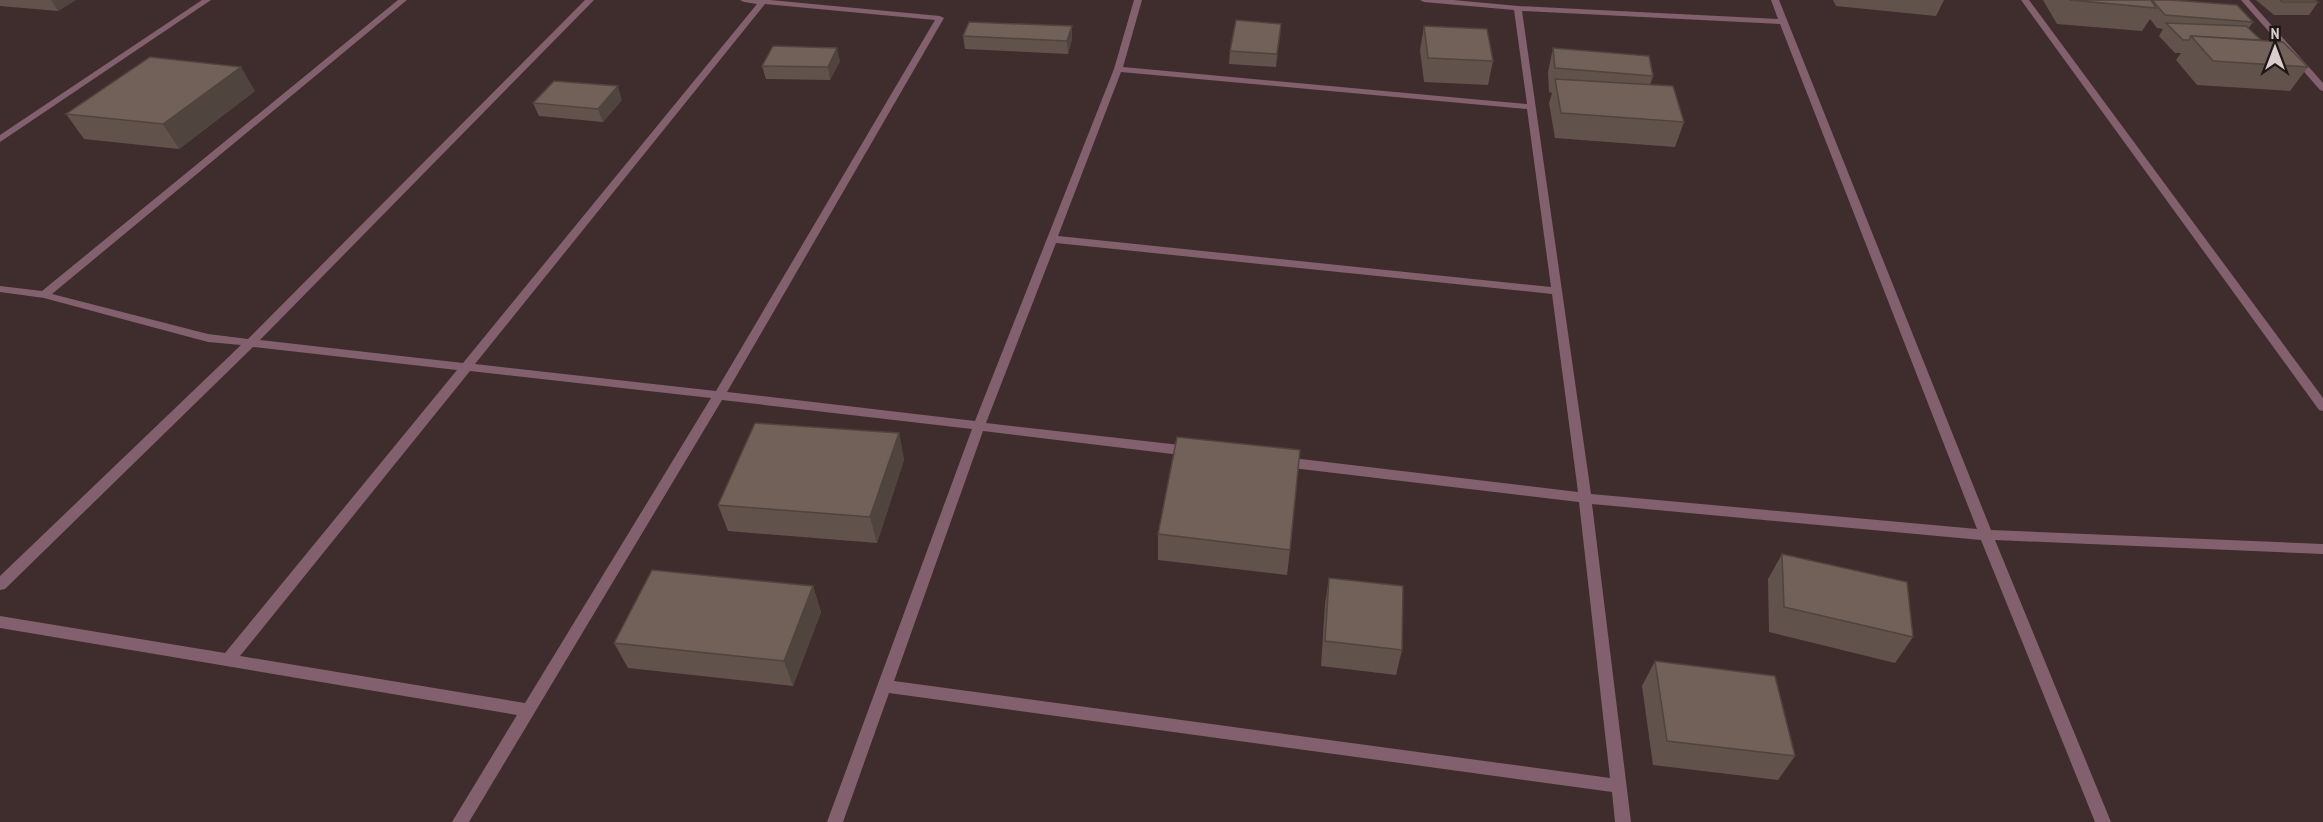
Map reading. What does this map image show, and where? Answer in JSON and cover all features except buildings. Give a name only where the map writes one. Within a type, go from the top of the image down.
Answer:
[{"type":"street","points":[[0,139],[207,0]]},
{"type":"street","points":[[44,295],[403,0]]},
{"type":"street","points":[[0,585],[250,342],[590,0]]},
{"type":"street","points":[[460,822],[719,395],[940,18],[744,0]]},
{"type":"street","points":[[836,822],[979,426],[1118,69],[1138,0]]},
{"type":"street","points":[[1424,0],[1518,8],[1783,22]]},
{"type":"street","points":[[1775,0],[1986,535],[2103,822]]},
{"type":"street","points":[[2025,0],[2323,406]]},
{"type":"street","points":[[2245,0],[2323,88]]},
{"type":"street","points":[[228,660],[763,2]]},
{"type":"street","points":[[1518,8],[1585,498],[1623,822]]},
{"type":"street","points":[[1118,69],[1532,107]]},
{"type":"street","points":[[1052,239],[1556,291]]},
{"type":"street","points":[[0,289],[44,295],[208,338],[719,395],[1205,453]]},
{"type":"street","points":[[1276,461],[1585,498],[1986,535],[2323,549]]},
{"type":"street","points":[[0,622],[529,710]]},
{"type":"street","points":[[885,686],[1618,786]]}]
